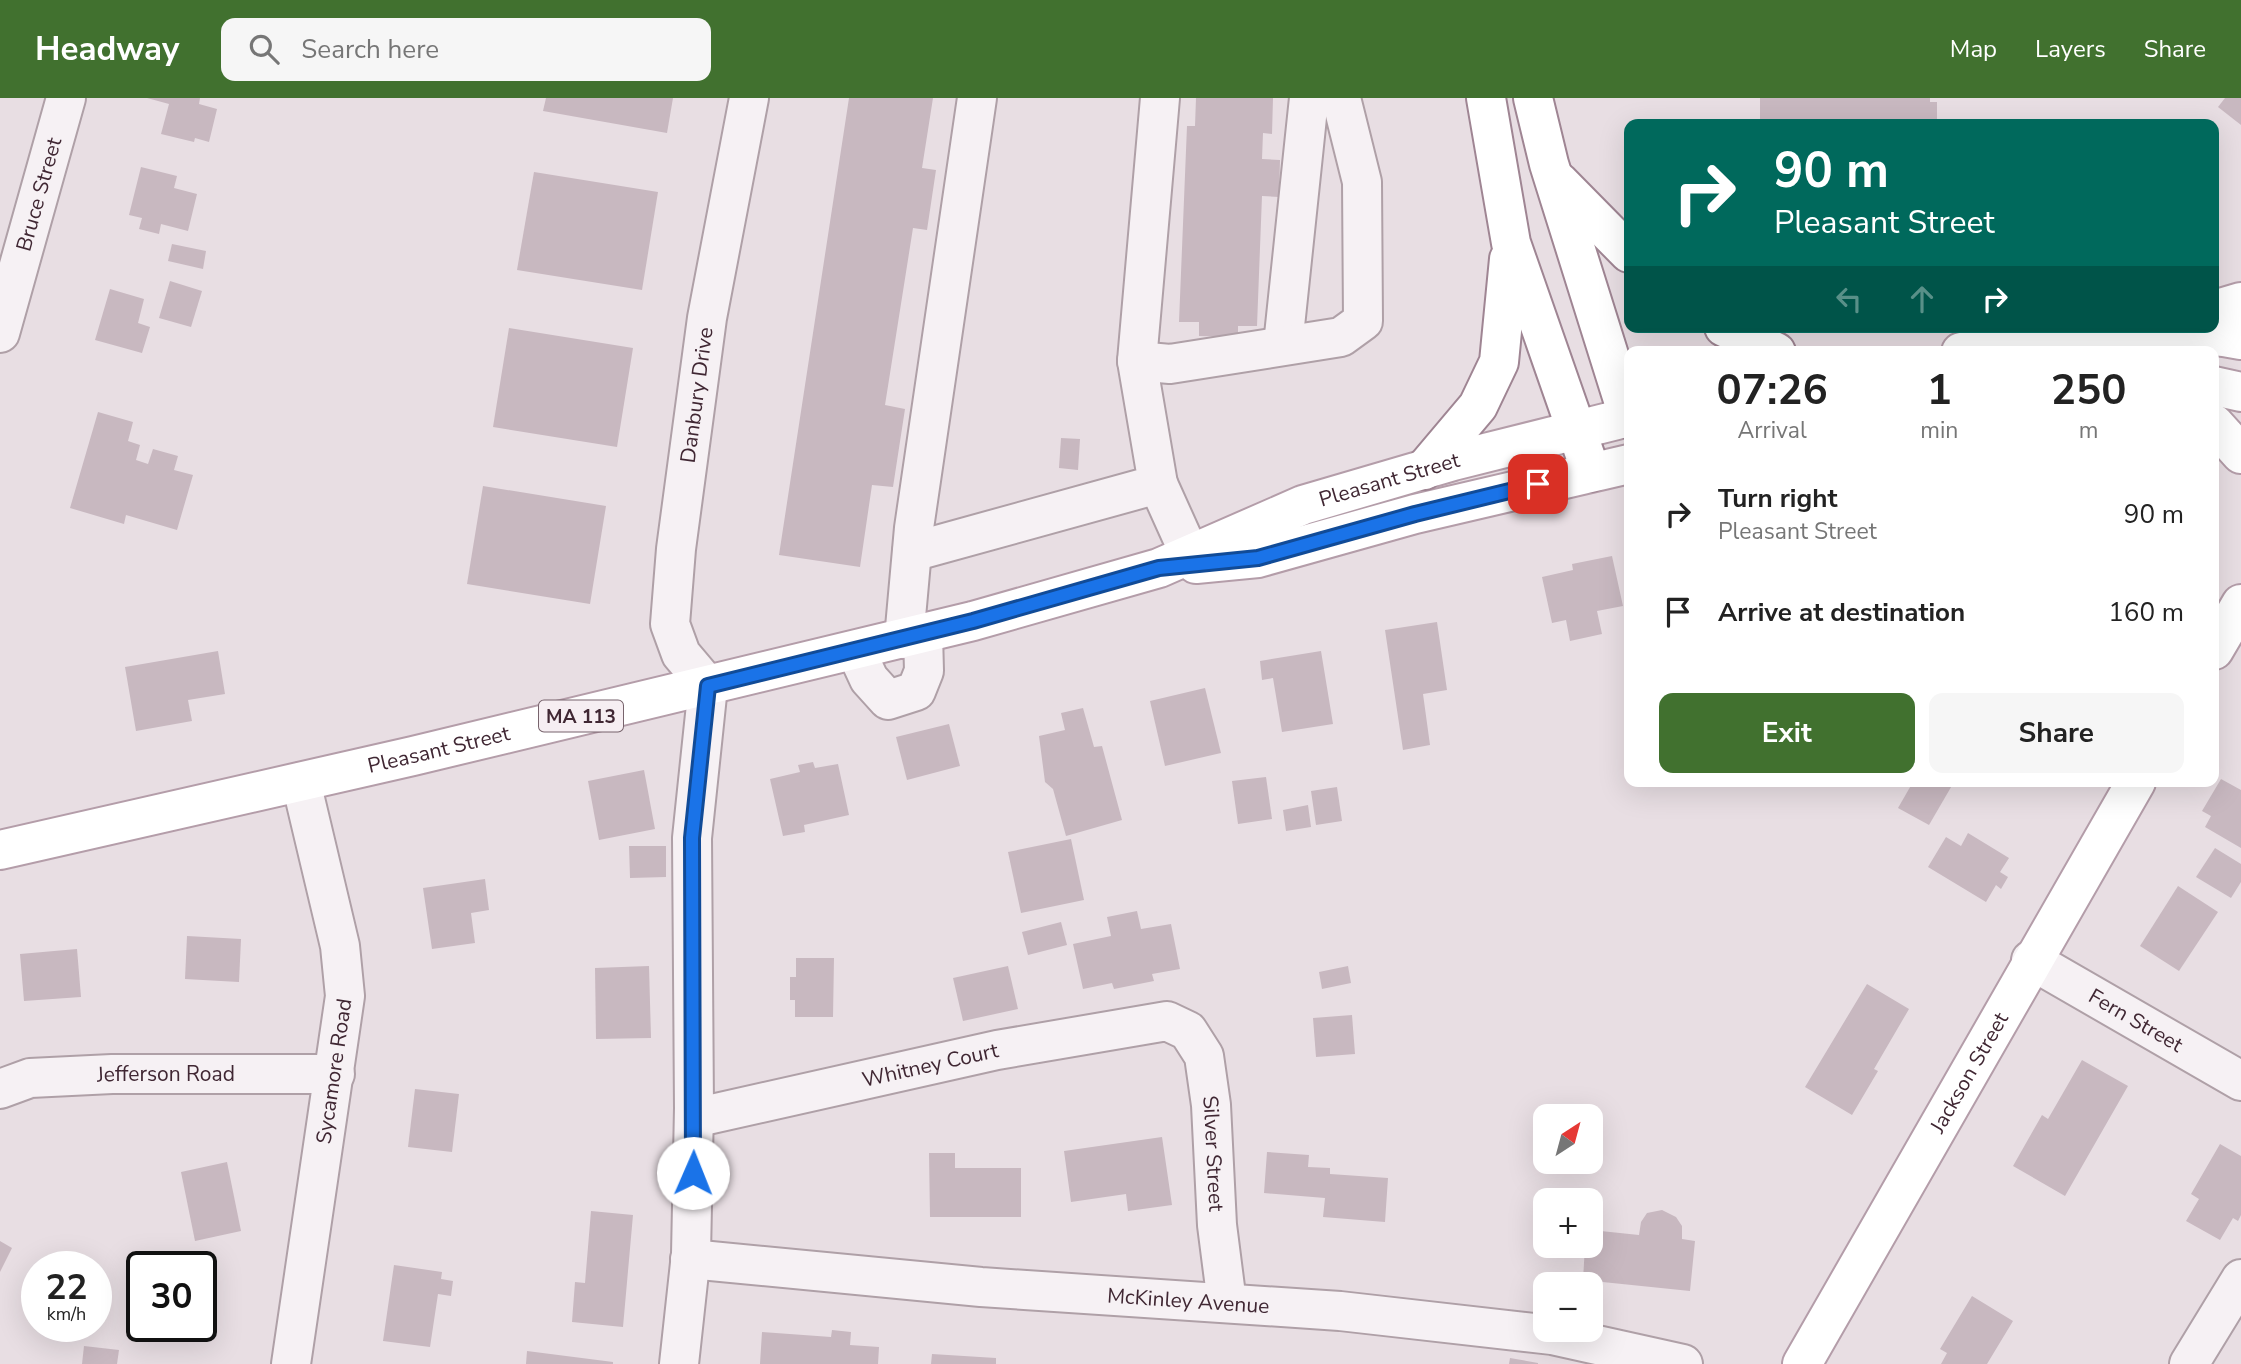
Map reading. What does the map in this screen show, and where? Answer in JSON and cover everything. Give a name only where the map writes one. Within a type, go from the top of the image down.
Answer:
[{"type":"main road","points":[[1486,98],[1511,243],[1591,472]]},
{"type":"main road","points":[[1533,98],[1552,176],[1624,402]]},
{"type":"main road","points":[[1552,176],[1624,248]]},
{"type":"main road","points":[[1424,470],[1478,406],[1499,362],[1511,243]]},
{"type":"main road","points":[[2219,309],[2241,302]]},
{"type":"main road","points":[[1736,333],[1764,346]]},
{"type":"main road","points":[[2000,346],[2112,333]]},
{"type":"main road","points":[[2132,333],[2241,340]]},
{"type":"main road","points":[[2219,387],[2241,392]]},
{"type":"main road","name":"Pleasant Street","points":[[0,850],[301,782],[913,636],[1175,561],[1303,505],[1424,470],[1624,419]]},
{"type":"main road","points":[[2219,430],[2241,454]]},
{"type":"main road","name":"Pleasant Street","points":[[1175,561],[1258,558],[1415,514],[1624,465]]},
{"type":"main road","points":[[2219,641],[2241,604]]},
{"type":"main road","name":"Jackson Street","points":[[1802,1364],[2031,960],[2133,787]]},
{"type":"street","name":"Bruce Street","points":[[0,333],[66,98]]},
{"type":"street","name":"Danbury Drive","points":[[708,686],[681,654],[670,624],[676,549],[707,318],[749,98]]},
{"type":"street","points":[[856,651],[869,679],[888,700],[916,691],[924,671],[913,636],[912,552],[977,98]]},
{"type":"street","points":[[1160,98],[1137,361],[1158,484],[1175,561]]},
{"type":"street","points":[[1283,345],[1310,98]]},
{"type":"street","points":[[1137,361],[1170,364],[1341,337],[1363,321],[1362,182],[1341,98]]},
{"type":"street","points":[[912,552],[1158,484]]},
{"type":"street","points":[[678,1364],[690,1259],[694,1118],[692,838],[708,686]]},
{"type":"street","name":"Sycamore Road","points":[[291,1364],[345,996],[340,947],[301,782]]},
{"type":"street","name":"Fern Street","points":[[2031,960],[2241,1081]]},
{"type":"street","name":"Whitney Court","points":[[694,1118],[997,1050],[1167,1021]]},
{"type":"street","name":"Silver Street","points":[[1167,1021],[1188,1031],[1204,1056],[1211,1105],[1217,1225],[1227,1303]]},
{"type":"street","name":"Jefferson Road","points":[[0,1089],[30,1078],[112,1074],[335,1074]]},
{"type":"street","name":"McKinley Avenue","points":[[690,1259],[981,1287],[1340,1311],[1552,1335],[1683,1364]]},
{"type":"street","points":[[2189,1364],[2241,1279]]},
{"type":"building","points":[[147,98],[200,98],[199,104],[217,109],[209,142],[195,138],[194,142],[161,134],[169,104]]},
{"type":"building","points":[[546,98],[673,98],[667,133],[543,111]]},
{"type":"building","points":[[849,98],[933,98],[922,168],[936,170],[927,230],[913,228],[885,405],[905,409],[893,487],[872,485],[860,567],[779,555]]},
{"type":"building","points":[[1196,98],[1273,98],[1272,134],[1263,133],[1262,159],[1280,160],[1279,197],[1262,196],[1257,326],[1238,326],[1238,337],[1199,336],[1199,322],[1179,322],[1187,126],[1195,126]]},
{"type":"building","points":[[1760,98],[1930,98],[1930,102],[1937,102],[1937,119],[1760,119]]},
{"type":"building","points":[[2225,98],[2241,98],[2241,125],[2218,107]]},
{"type":"building","points":[[141,167],[177,176],[174,188],[197,194],[188,231],[161,224],[159,234],[139,229],[142,218],[129,215]]},
{"type":"building","points":[[534,172],[658,192],[642,290],[517,270]]},
{"type":"building","points":[[172,244],[206,251],[203,269],[168,261]]},
{"type":"building","points":[[170,281],[202,291],[191,327],[159,318]]},
{"type":"building","points":[[110,289],[144,299],[138,323],[150,327],[142,353],[95,340]]},
{"type":"building","points":[[509,328],[633,348],[617,447],[493,427]]},
{"type":"building","points":[[98,412],[133,422],[128,441],[140,445],[136,460],[148,464],[153,449],[178,456],[174,470],[193,475],[177,530],[126,515],[124,524],[70,508]]},
{"type":"building","points":[[1061,438],[1080,439],[1078,470],[1059,468]]},
{"type":"building","points":[[483,486],[606,506],[590,604],[467,584]]},
{"type":"building","points":[[1612,556],[1623,606],[1597,611],[1602,634],[1570,641],[1566,620],[1552,623],[1542,577],[1573,570],[1572,564]]},
{"type":"building","points":[[1437,622],[1447,690],[1423,694],[1430,745],[1403,750],[1385,630]]},
{"type":"building","points":[[218,651],[225,694],[188,700],[192,721],[136,731],[125,667]]},
{"type":"building","points":[[1321,651],[1333,724],[1282,732],[1273,678],[1262,680],[1260,661]]},
{"type":"building","points":[[1205,688],[1221,753],[1165,766],[1150,701]]},
{"type":"building","points":[[1083,708],[1094,747],[1102,746],[1122,820],[1066,836],[1053,789],[1045,782],[1039,736],[1065,730],[1061,713]]},
{"type":"building","points":[[949,724],[960,766],[907,780],[896,737]]},
{"type":"building","points":[[813,762],[815,768],[838,764],[849,815],[804,825],[805,832],[783,836],[770,779],[800,772],[798,765]]},
{"type":"building","points":[[644,770],[655,829],[599,840],[588,781]]},
{"type":"building","points":[[1266,777],[1272,819],[1238,824],[1232,781]]},
{"type":"building","points":[[2221,779],[2241,790],[2241,848],[2205,827],[2211,816],[2202,811],[2216,787],[2219,787]]},
{"type":"building","points":[[1337,787],[1342,821],[1316,825],[1311,791]]},
{"type":"building","points":[[1910,787],[1951,787],[1929,825],[1898,808]]},
{"type":"building","points":[[1308,805],[1311,827],[1286,831],[1283,810]]},
{"type":"building","points":[[1968,833],[2009,858],[2000,872],[2008,877],[2001,889],[1996,885],[1986,902],[1928,867],[1946,837],[1961,846]]},
{"type":"building","points":[[1071,839],[1084,900],[1021,913],[1008,852]]},
{"type":"building","points":[[629,846],[666,846],[666,877],[630,878]]},
{"type":"building","points":[[2215,848],[2241,864],[2241,882],[2231,898],[2196,877]]},
{"type":"building","points":[[485,879],[489,910],[471,913],[475,943],[432,949],[423,888]]},
{"type":"building","points":[[2178,886],[2218,912],[2179,971],[2140,946]]},
{"type":"building","points":[[1137,911],[1141,929],[1171,924],[1180,969],[1152,974],[1154,981],[1114,989],[1112,983],[1083,989],[1073,944],[1111,936],[1107,917]]},
{"type":"building","points":[[1061,922],[1067,945],[1028,955],[1022,932]]},
{"type":"building","points":[[187,936],[241,939],[239,982],[185,979]]},
{"type":"building","points":[[77,949],[81,997],[24,1001],[20,954]]},
{"type":"building","points":[[796,958],[834,958],[833,1017],[795,1017],[795,1000],[790,1000],[790,977],[796,977]]},
{"type":"building","points":[[649,966],[651,1038],[596,1039],[595,968]]},
{"type":"building","points":[[1008,966],[1018,1009],[963,1021],[953,978]]},
{"type":"building","points":[[1348,966],[1351,983],[1322,989],[1319,972]]},
{"type":"building","points":[[1867,984],[1909,1009],[1874,1069],[1878,1071],[1852,1115],[1805,1087]]},
{"type":"building","points":[[1352,1015],[1355,1054],[1316,1057],[1313,1018]]},
{"type":"building","points":[[2082,1060],[2128,1086],[2065,1196],[2013,1166],[2042,1115],[2048,1119]]},
{"type":"building","points":[[415,1089],[459,1094],[452,1152],[408,1147]]},
{"type":"building","points":[[1162,1137],[1172,1205],[1128,1211],[1126,1194],[1071,1202],[1064,1151]]},
{"type":"building","points":[[2220,1144],[2241,1156],[2241,1215],[2238,1221],[2233,1218],[2220,1240],[2186,1221],[2199,1199],[2191,1194]]},
{"type":"building","points":[[1267,1152],[1309,1155],[1308,1167],[1330,1168],[1330,1174],[1388,1178],[1385,1222],[1323,1217],[1325,1198],[1264,1193]]},
{"type":"building","points":[[929,1153],[955,1153],[955,1168],[1021,1168],[1021,1217],[930,1217]]},
{"type":"building","points":[[227,1162],[241,1231],[195,1241],[181,1172]]},
{"type":"building","points":[[1662,1210],[1676,1217],[1682,1226],[1682,1239],[1695,1241],[1690,1291],[1603,1282],[1603,1272],[1583,1272],[1584,1258],[1603,1258],[1603,1231],[1639,1235],[1641,1222],[1647,1213]]},
{"type":"building","points":[[591,1211],[633,1215],[623,1327],[572,1322],[575,1282],[585,1283]]},
{"type":"building","points":[[0,1241],[12,1248],[0,1272]]},
{"type":"building","points":[[394,1265],[442,1272],[441,1279],[453,1281],[451,1296],[438,1294],[430,1347],[383,1341]]},
{"type":"building","points":[[1972,1296],[2013,1321],[1987,1364],[1941,1364],[1947,1353],[1940,1349]]},
{"type":"building","points":[[832,1330],[851,1332],[850,1345],[879,1347],[878,1364],[760,1364],[762,1332],[831,1337]]},
{"type":"building","points":[[84,1346],[119,1350],[117,1364],[82,1364]]},
{"type":"building","points":[[527,1351],[613,1362],[613,1364],[526,1364]]},
{"type":"building","points":[[932,1354],[996,1358],[996,1364],[931,1364]]},
{"type":"building","points":[[1510,1358],[1538,1363],[1538,1364],[1509,1364]]},
{"type":"route","points":[[693,1173],[692,838],[708,686],[973,621],[1159,568],[1258,558],[1415,514],[1538,484]]}]
